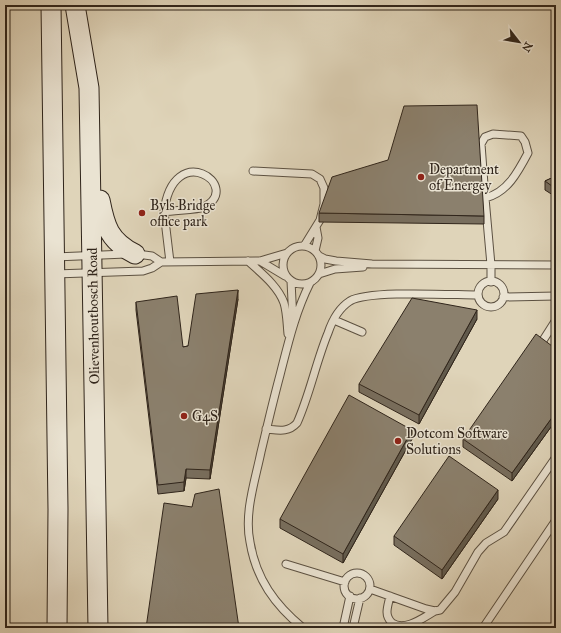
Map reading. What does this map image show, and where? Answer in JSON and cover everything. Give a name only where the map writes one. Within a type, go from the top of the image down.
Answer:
[{"type":"main road","points":[[51,5],[58,509],[57,628]]},
{"type":"main road","name":"Olievenhoutbosch Road","points":[[75,5],[90,88],[98,628]]},
{"type":"main road","points":[[91,160],[104,222],[118,243],[135,254]]},
{"type":"lane","points":[[485,198],[494,196],[503,190],[520,167],[528,153],[525,142],[521,136],[494,134],[486,136],[481,144],[485,198],[491,265],[490,282]]},
{"type":"lane","points":[[253,171],[312,174],[320,179],[324,188],[324,204],[320,220],[304,246]]},
{"type":"lane","points":[[164,212],[203,208],[214,199],[216,190],[212,180],[206,174],[188,172],[173,184],[164,212],[170,262]]},
{"type":"lane","points":[[260,261],[297,284],[304,285],[315,280],[321,268],[321,262],[317,253],[318,238],[316,227]]},
{"type":"lane","points":[[54,266],[92,265],[135,254],[152,256],[161,262],[260,261],[287,253],[298,246],[310,247],[317,253],[336,261],[372,264],[556,265]]},
{"type":"lane","points":[[287,253],[283,265],[283,271],[289,279],[293,323]]},
{"type":"lane","points":[[248,261],[280,294],[284,303],[289,338]]},
{"type":"lane","points":[[54,266],[92,265],[143,271],[152,268],[161,262]]},
{"type":"lane","points":[[319,274],[335,268],[372,264]]},
{"type":"lane","points":[[490,282],[501,286],[503,291],[501,302],[492,307],[487,307],[483,304],[479,300],[478,295],[481,286],[490,282]]},
{"type":"lane","points":[[303,628],[277,603],[265,587],[258,571],[250,542],[250,512],[266,429],[289,338],[293,323],[310,283]]},
{"type":"lane","points":[[266,429],[289,430],[297,423],[328,333],[334,320],[343,307],[351,300],[362,297],[390,295],[478,295]]},
{"type":"lane","points":[[503,297],[556,296]]},
{"type":"lane","points":[[334,320],[362,332]]},
{"type":"lane","points":[[542,342],[556,320]]},
{"type":"lane","points":[[390,596],[387,613],[389,620],[393,624],[400,626],[407,625],[440,610],[451,598],[483,546],[504,532],[556,458]]},
{"type":"lane","points":[[483,628],[556,520]]},
{"type":"lane","points":[[286,564],[345,582]]},
{"type":"lane","points":[[352,574],[362,574],[369,581],[370,589],[365,596],[355,598],[346,592],[344,587],[345,582],[352,574]]},
{"type":"lane","points":[[370,589],[435,611]]},
{"type":"lane","points":[[343,628],[350,596]]},
{"type":"lane","points":[[353,628],[360,598]]},
{"type":"building","name":"Department of Energey","points":[[477,105],[484,216],[319,213],[332,177],[388,160],[404,106]]},
{"type":"building","points":[[556,176],[556,189],[545,181]]},
{"type":"building","name":"G4S","points":[[238,290],[210,470],[186,469],[184,482],[158,485],[136,302],[177,296],[183,347],[188,346],[196,294]]},
{"type":"building","points":[[412,298],[477,310],[419,415],[359,384]]},
{"type":"building","points":[[536,334],[556,349],[556,412],[512,473],[463,439]]},
{"type":"building","points":[[349,395],[412,430],[343,554],[280,519]]},
{"type":"building","points":[[449,456],[498,490],[442,570],[394,536]]},
{"type":"building","points":[[219,489],[239,628],[146,628],[164,503],[192,507],[195,494]]},
{"type":"place","name":"Department of Energey","points":[[421,177]]},
{"type":"place","name":"Byls Bridge office park","points":[[142,213]]},
{"type":"place","name":"G4S","points":[[184,416]]},
{"type":"place","name":"Dotcom Software Solutions","points":[[398,441]]}]
